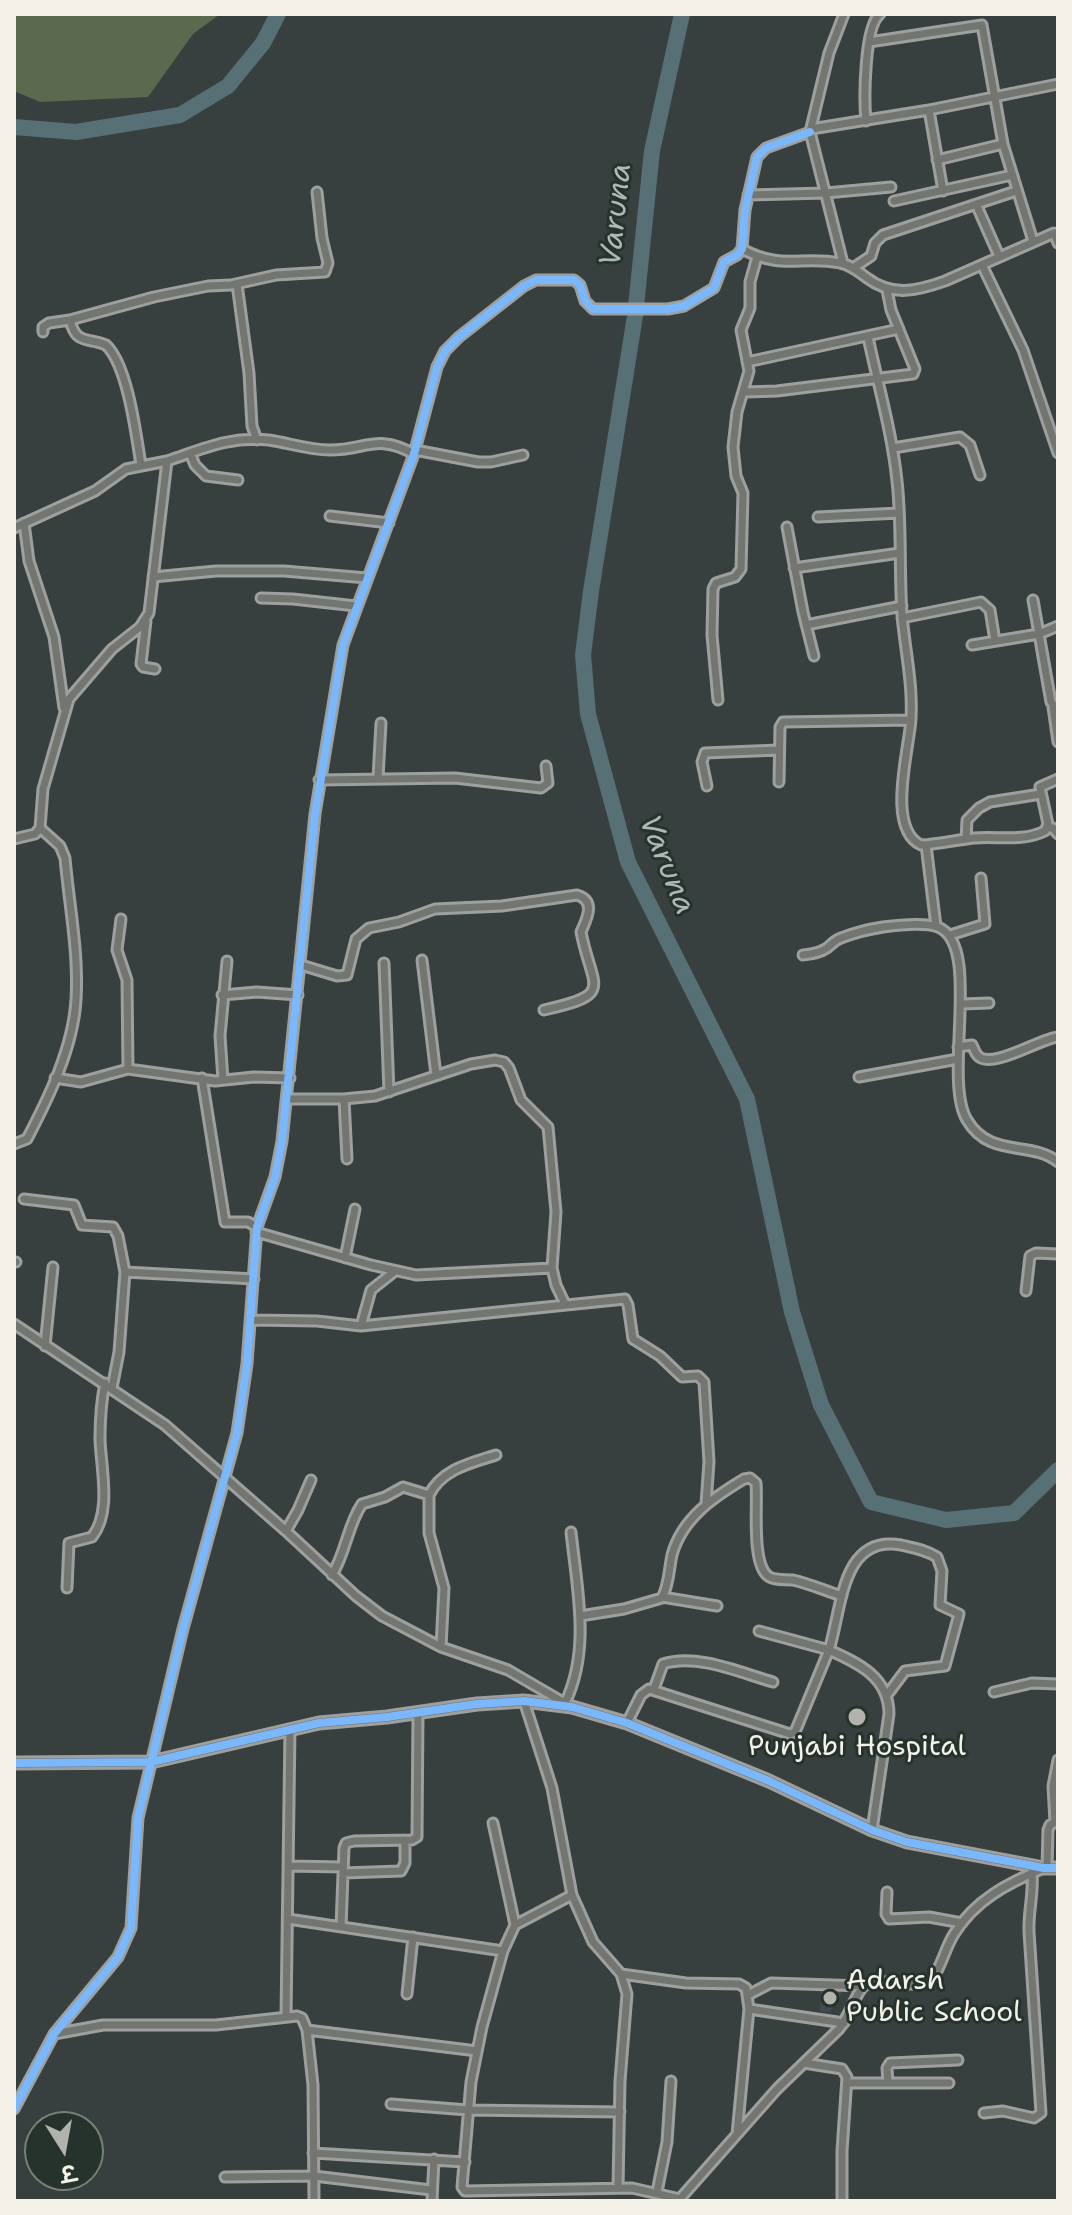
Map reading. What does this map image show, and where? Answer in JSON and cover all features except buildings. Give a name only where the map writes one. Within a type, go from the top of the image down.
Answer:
[{"type":"street","points":[[843,263],[811,131],[829,53],[844,14]]},
{"type":"street","points":[[866,121],[871,24],[880,14]]},
{"type":"street","points":[[869,42],[982,25],[1003,144],[1033,241]]},
{"type":"street","points":[[14,2109],[54,2034],[118,1957],[131,1928],[138,1818],[183,1629],[243,1403],[257,1230],[280,1160],[319,780],[343,645],[414,452],[445,351],[524,286],[536,280],[574,280],[593,309],[668,309],[693,302],[714,288],[724,262],[742,249],[748,195],[757,157],[766,148],[811,131],[1058,84]]},
{"type":"street","points":[[929,110],[943,191]]},
{"type":"street","points":[[937,160],[1003,144]]},
{"type":"street","points":[[894,201],[1012,175]]},
{"type":"street","points":[[748,195],[891,187]]},
{"type":"street","points":[[853,268],[871,256],[875,243],[883,235],[1016,191]]},
{"type":"street","points":[[43,332],[45,324],[154,297],[208,286],[237,284],[257,277],[327,270],[317,192]]},
{"type":"street","points":[[976,204],[999,256]]},
{"type":"street","points":[[742,249],[757,257],[781,263],[843,263],[887,290],[901,292],[927,287],[1056,232],[1058,243]]},
{"type":"street","points":[[718,700],[712,635],[713,589],[716,583],[735,577],[741,569],[743,493],[736,476],[733,447],[737,412],[748,380],[741,330],[750,308],[750,282],[757,257]]},
{"type":"street","points":[[982,265],[1023,350],[1056,435],[1058,453]]},
{"type":"street","points":[[237,284],[252,426],[257,440]]},
{"type":"street","points":[[745,392],[777,391],[915,372],[891,310],[887,290]]},
{"type":"street","points":[[70,320],[74,334],[106,345],[117,360],[141,465]]},
{"type":"street","points":[[747,362],[899,329]]},
{"type":"street","points":[[868,337],[893,448],[899,513],[902,618],[910,664],[911,720],[903,818],[906,832],[913,841],[926,845],[966,839],[1010,839],[1040,834],[1047,828],[1053,828],[1058,834]]},
{"type":"street","points":[[893,448],[960,437],[970,445],[980,475]]},
{"type":"street","points":[[14,528],[95,491],[126,469],[167,461],[217,443],[257,440],[325,450],[386,442],[414,452],[478,462],[523,455]]},
{"type":"street","points":[[190,453],[195,465],[206,476],[238,480]]},
{"type":"street","points":[[155,669],[141,664],[167,461]]},
{"type":"street","points":[[818,517],[899,513]]},
{"type":"street","points":[[330,516],[389,523]]},
{"type":"street","points":[[24,523],[29,561],[54,637],[64,711]]},
{"type":"street","points":[[787,527],[814,656]]},
{"type":"street","points":[[794,568],[900,553]]},
{"type":"street","points":[[153,577],[216,571],[294,571],[367,578]]},
{"type":"street","points":[[261,598],[356,606]]},
{"type":"street","points":[[1033,600],[1056,708],[1058,742]]},
{"type":"street","points":[[902,618],[981,602],[990,610],[995,641]]},
{"type":"street","points":[[806,625],[902,606]]},
{"type":"street","points":[[14,839],[35,834],[40,828],[43,789],[69,699],[112,649],[146,621]]},
{"type":"street","points":[[972,645],[1039,634],[1058,626]]},
{"type":"street","points":[[779,782],[780,724],[786,721],[911,720]]},
{"type":"street","points":[[378,778],[381,723]]},
{"type":"street","points":[[707,786],[702,762],[705,753],[779,750]]},
{"type":"street","points":[[319,780],[455,778],[541,788],[548,783],[546,766]]},
{"type":"street","points":[[1047,828],[1042,784],[1058,779]]},
{"type":"street","points":[[966,839],[967,820],[984,805],[1041,794]]},
{"type":"street","points":[[14,1144],[27,1139],[55,1078],[75,1014],[76,977],[63,851],[40,828]]},
{"type":"street","points":[[926,845],[936,926]]},
{"type":"street","points":[[950,935],[985,924],[981,878]]},
{"type":"street","points":[[301,965],[337,976],[347,975],[352,950],[360,933],[369,928],[412,919],[435,909],[483,908],[577,895],[584,897],[589,916],[581,932],[594,974],[594,990],[589,997],[577,1003],[544,1010]]},
{"type":"street","points":[[121,919],[117,950],[127,980],[128,1069]]},
{"type":"street","points":[[803,955],[822,951],[843,937],[880,928],[936,926],[950,935],[956,951],[962,1004],[958,1059],[962,1108],[967,1120],[995,1145],[1038,1154],[1058,1162]]},
{"type":"street","points":[[422,960],[436,1075]]},
{"type":"street","points":[[223,1080],[220,1036],[227,961]]},
{"type":"street","points":[[384,963],[389,1092]]},
{"type":"street","points":[[222,995],[257,992],[298,995]]},
{"type":"street","points":[[962,1004],[989,1003]]},
{"type":"street","points":[[958,1047],[972,1045],[978,1056],[984,1059],[1020,1053],[1044,1039],[1058,1037]]},
{"type":"street","points":[[859,1077],[958,1059]]},
{"type":"street","points":[[287,1099],[344,1099],[389,1092],[484,1061],[504,1062],[521,1100],[548,1127],[556,1212],[552,1268],[565,1304]]},
{"type":"street","points":[[55,1078],[81,1082],[128,1069],[223,1080],[290,1078]]},
{"type":"street","points":[[202,1078],[225,1222],[248,1222],[257,1230],[345,1258],[425,1276],[552,1268]]},
{"type":"street","points":[[344,1099],[347,1159]]},
{"type":"street","points":[[24,1199],[74,1205],[82,1225],[113,1227],[125,1272],[119,1352],[100,1417],[103,1497],[100,1523],[92,1537],[69,1543],[67,1588]]},
{"type":"street","points":[[345,1258],[355,1209]]},
{"type":"street","points":[[1026,1291],[1030,1256],[1036,1253],[1058,1254]]},
{"type":"street","points":[[45,1346],[53,1267]]},
{"type":"street","points":[[361,1326],[371,1290],[395,1271]]},
{"type":"street","points":[[125,1272],[254,1279]]},
{"type":"street","points":[[251,1320],[317,1321],[361,1326],[625,1299],[633,1339],[660,1356],[682,1377],[698,1376],[703,1379],[709,1462],[706,1504]]},
{"type":"street","points":[[14,1324],[165,1425],[382,1616],[441,1647],[508,1670],[568,1705]]},
{"type":"street","points":[[441,1647],[444,1588],[429,1533],[429,1495],[441,1478],[454,1470],[496,1455]]},
{"type":"street","points":[[662,1597],[677,1541],[689,1522],[706,1504],[744,1479],[753,1480],[758,1506],[756,1542],[765,1573],[774,1579],[800,1582],[842,1596]]},
{"type":"street","points":[[286,1531],[311,1480]]},
{"type":"street","points":[[332,1575],[342,1559],[362,1504],[403,1487],[429,1495]]},
{"type":"street","points":[[568,1705],[580,1656],[580,1616],[571,1532]]},
{"type":"street","points":[[627,1723],[645,1690],[654,1689],[793,1733],[829,1650],[847,1576],[854,1562],[878,1544],[891,1543],[929,1552],[937,1557],[941,1563],[940,1605],[959,1614],[945,1666],[905,1671],[887,1695]]},
{"type":"street","points":[[580,1616],[624,1609],[662,1597],[717,1606]]},
{"type":"street","points":[[759,1631],[829,1650],[865,1668],[882,1684],[889,1714],[872,1830]]},
{"type":"street","points":[[654,1689],[663,1664],[678,1661],[702,1663],[773,1682]]},
{"type":"street","points":[[994,1692],[1032,1683],[1058,1684]]},
{"type":"street","points":[[14,1763],[151,1762],[290,1729],[477,1704],[524,1701],[568,1705],[627,1723],[769,1781],[872,1830],[946,1851],[1058,1868]]},
{"type":"street","points":[[524,1701],[552,1788],[572,1895],[593,1942],[621,1974],[627,1994],[618,2187]]},
{"type":"street","points":[[341,1927],[346,1843],[412,1840],[418,1833],[418,1713]]},
{"type":"street","points":[[286,2017],[290,1729]]},
{"type":"street","points":[[1045,1868],[1048,1830],[1056,1821],[1053,1786],[1058,1760]]},
{"type":"street","points":[[493,1823],[515,1925],[503,1951],[477,2051],[468,2110],[462,2187],[465,2191],[618,2187],[657,2192],[679,2200],[777,2089],[844,2023],[864,1986]]},
{"type":"street","points":[[288,1866],[401,1871],[405,1863],[405,1840]]},
{"type":"street","points":[[748,1995],[771,1983],[916,1986],[932,1979],[962,1923],[985,1899],[999,1889],[1045,1868]]},
{"type":"street","points":[[984,2113],[1003,2111],[1034,2118],[1042,2109],[1028,1915],[1034,1891],[1032,1873]]},
{"type":"street","points":[[887,1892],[886,1914],[889,1919],[929,1917],[962,1923]]},
{"type":"street","points":[[515,1925],[572,1895]]},
{"type":"street","points":[[288,1919],[503,1951]]},
{"type":"street","points":[[407,1994],[413,1937]]},
{"type":"street","points":[[621,1974],[686,1983],[739,1984],[746,1988],[749,2009],[737,2135]]},
{"type":"street","points":[[749,2009],[844,2023]]},
{"type":"street","points":[[54,2034],[103,2025],[216,2025],[302,2018],[307,2030],[313,2085],[314,2201]]},
{"type":"street","points":[[307,2030],[477,2051]]},
{"type":"street","points":[[888,2083],[887,2068],[890,2063],[958,2060]]},
{"type":"street","points":[[804,2063],[846,2071],[842,2201]]},
{"type":"street","points":[[657,2192],[667,2142],[671,2081]]},
{"type":"street","points":[[847,2083],[949,2083]]},
{"type":"street","points":[[391,2104],[468,2110],[620,2112]]},
{"type":"street","points":[[313,2153],[465,2162]]},
{"type":"street","points":[[432,2201],[434,2159]]},
{"type":"street","points":[[225,2177],[314,2176],[431,2190]]},
{"type":"shaded area","name":"Adarsh Public School","points":[[821,1983],[848,1984],[830,2012],[820,2012]]},
{"type":"green space","points":[[14,14],[220,14],[193,34],[148,97],[40,102],[14,91]]},
{"type":"waterway","name":"Varuna","points":[[14,127],[76,132],[180,115],[228,86],[263,43],[278,14]]},
{"type":"waterway","name":"Varuna","points":[[682,14],[652,151],[635,316],[591,591],[583,655],[588,714],[628,862],[747,1099],[792,1312],[821,1405],[871,1502],[946,1520],[1014,1513],[1058,1470]]},
{"type":"cycle path","points":[[14,2109],[54,2034],[118,1957],[131,1928],[138,1818],[183,1629],[237,1433],[247,1364],[257,1227],[275,1177],[282,1141],[315,814],[343,645],[414,454],[437,367],[445,351],[459,337],[536,280],[574,280],[593,309],[668,309],[684,306],[714,288],[724,262],[742,249],[745,210],[757,157],[766,148],[810,132]]},
{"type":"cycle path","points":[[14,1763],[151,1762],[319,1723],[524,1701],[572,1707],[627,1723],[769,1781],[872,1830],[907,1842],[1058,1868]]},
{"type":"place","name":"Punjabi Hospital","points":[[857,1717]]},
{"type":"place","name":"Adarsh Public School","points":[[830,1998]]}]
